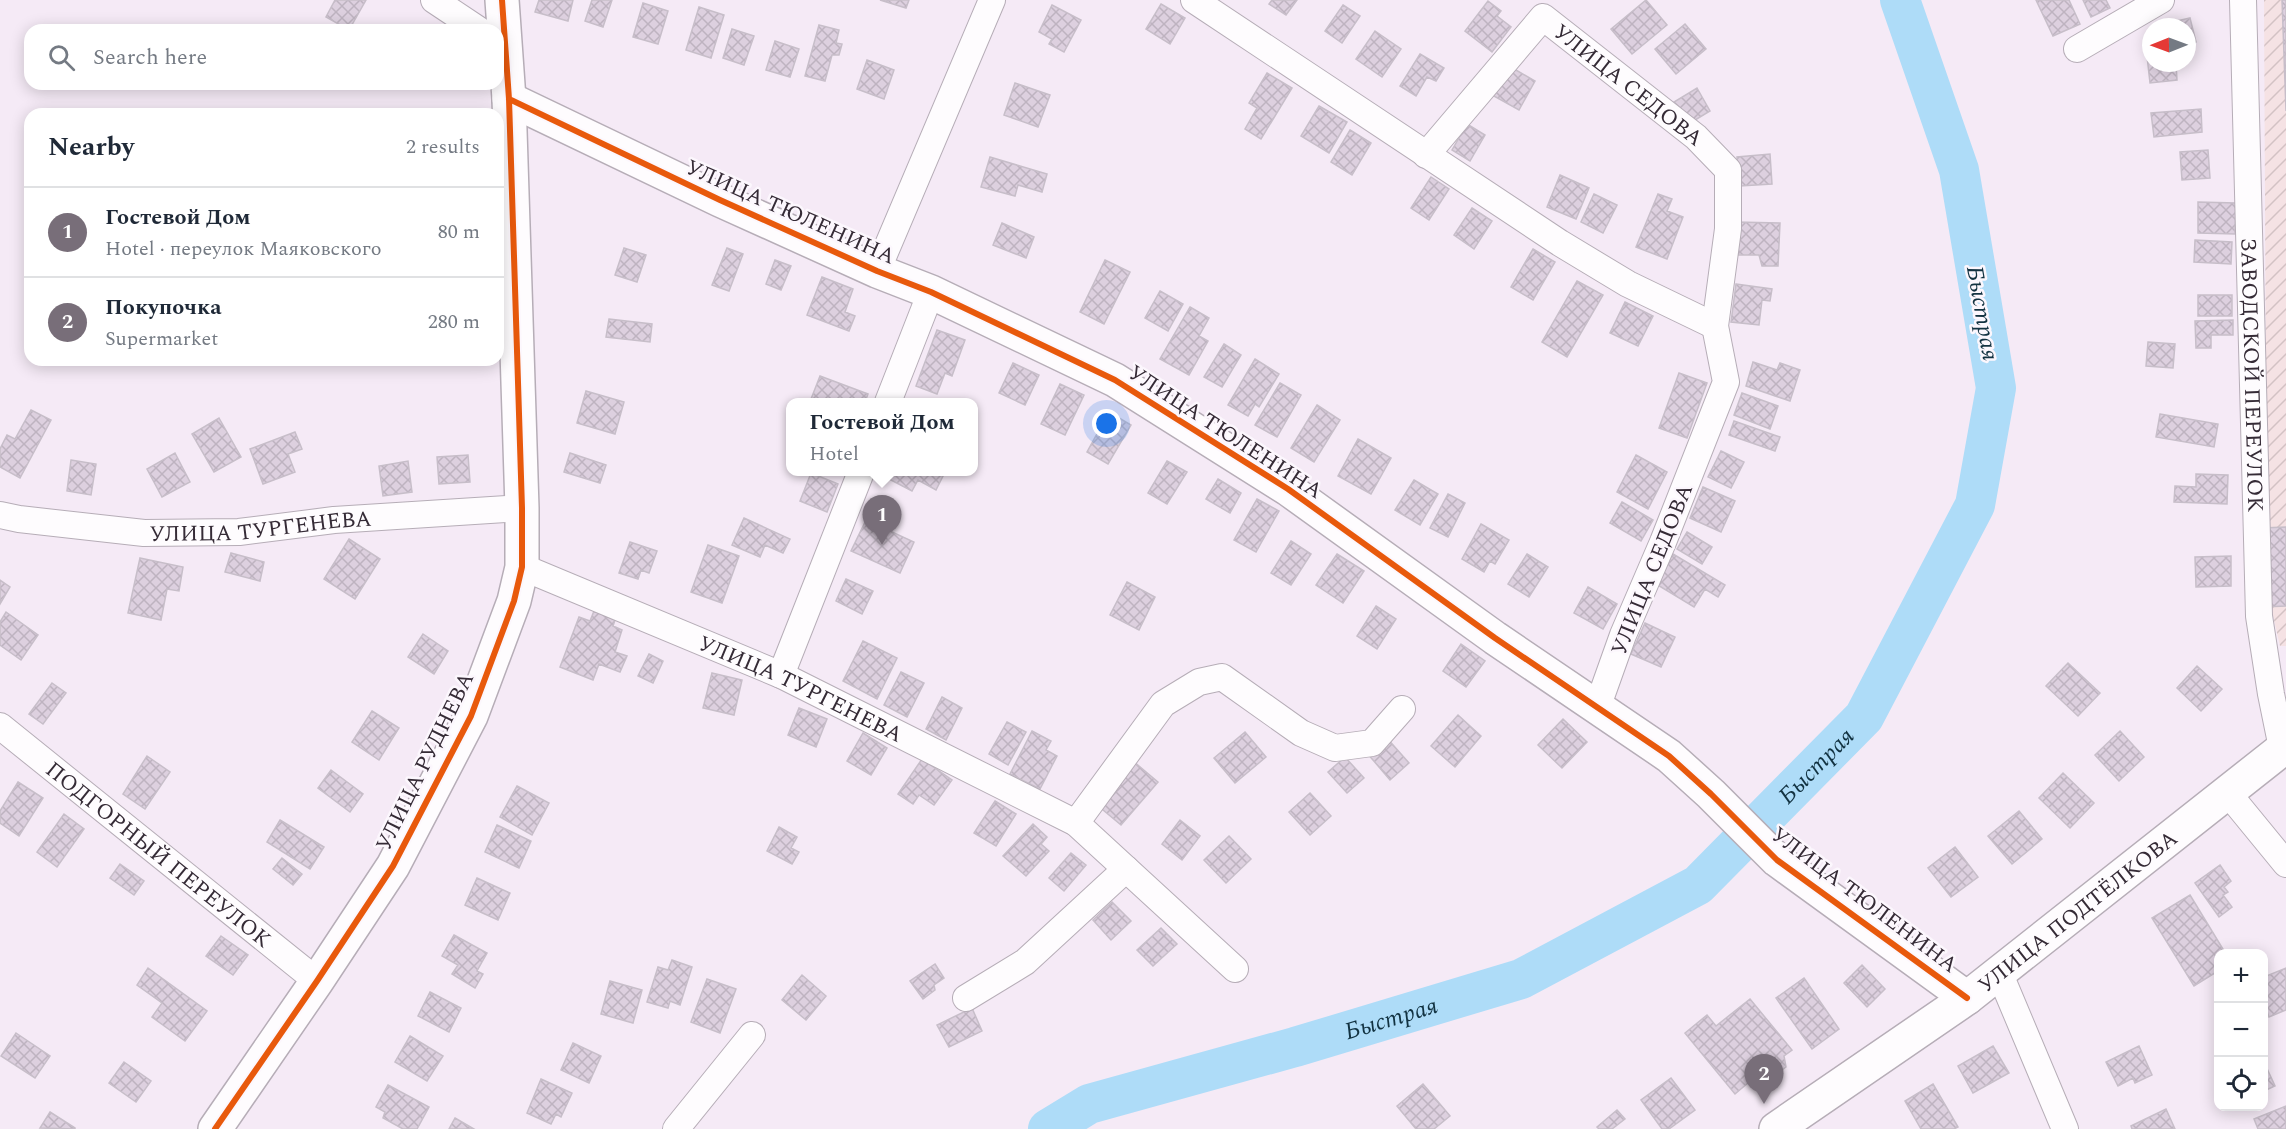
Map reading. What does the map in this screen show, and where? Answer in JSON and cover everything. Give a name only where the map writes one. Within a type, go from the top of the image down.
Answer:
[{"type":"street","points":[[434,0],[470,24]]},
{"type":"street","name":"УЛИЦА РУДНЕВА","points":[[497,24],[502,0]]},
{"type":"street","points":[[877,271],[992,0]]},
{"type":"street","points":[[1194,0],[1221,8],[1426,155],[1560,243],[1628,284],[1715,327]]},
{"type":"street","points":[[2077,48],[2161,0]]},
{"type":"street","name":"ЗАВОДСКОЙ ПЕРЕУЛОК","points":[[2243,0],[2259,616],[2271,694],[2284,747]]},
{"type":"street","name":"УЛИЦА СЕДОВА","points":[[1426,155],[1543,17],[1696,137],[1728,170],[1728,229],[1715,327],[1726,382],[1663,542],[1623,635],[1597,708]]},
{"type":"street","name":"УЛИЦА РУДНЕВА","points":[[215,1129],[393,866],[471,716],[513,601],[522,567],[522,508],[509,99],[504,79]]},
{"type":"street","name":"УЛИЦА ТЮЛЕНИНА","points":[[509,99],[720,201],[877,271],[931,292],[1115,380],[1288,489],[1597,708],[1669,756],[1777,860],[1967,998]]},
{"type":"street","points":[[890,398],[931,292]]},
{"type":"street","points":[[781,675],[859,476]]},
{"type":"street","name":"УЛИЦА ТУРГЕНЕВА","points":[[0,515],[144,533],[239,532],[334,520],[522,508]]},
{"type":"street","name":"УЛИЦА ТУРГЕНЕВА","points":[[522,567],[781,675],[1076,823],[1235,969]]},
{"type":"street","points":[[1076,823],[1163,704],[1199,682],[1222,677],[1301,733],[1335,748],[1372,742],[1402,709]]},
{"type":"street","name":"ПОДГОРНЫЙ ПЕРЕУЛОК","points":[[0,726],[317,981]]},
{"type":"street","name":"УЛИЦА ПОДТЁЛКОВА","points":[[1776,1129],[1967,998],[2284,747]]},
{"type":"street","points":[[2227,792],[2286,864]]},
{"type":"street","points":[[966,998],[1025,962],[1126,869]]},
{"type":"street","points":[[1999,972],[2065,1129]]},
{"type":"street","points":[[676,1129],[752,1035]]},
{"type":"shaded area","points":[[2264,0],[2286,0],[2286,646],[2280,646],[2267,590]]},
{"type":"building","points":[[335,0],[366,0],[352,24],[338,24],[326,17]]},
{"type":"building","points":[[539,0],[573,0],[568,21],[535,12]]},
{"type":"building","points":[[592,0],[612,0],[603,27],[585,21]]},
{"type":"building","points":[[880,0],[909,0],[906,8]]},
{"type":"building","points":[[1272,0],[1297,0],[1286,15],[1269,4]]},
{"type":"building","points":[[1646,0],[1667,25],[1632,54],[1611,29]]},
{"type":"building","points":[[2036,0],[2069,0],[2080,24],[2053,36]]},
{"type":"building","points":[[2083,0],[2106,0],[2110,8],[2091,17]]},
{"type":"building","points":[[2282,0],[2286,0],[2286,111]]},
{"type":"building","points":[[1488,1],[1501,11],[1497,16],[1511,27],[1492,52],[1465,31]]},
{"type":"building","points":[[643,3],[668,11],[658,44],[633,37]]},
{"type":"building","points":[[1161,4],[1185,18],[1170,44],[1146,29]]},
{"type":"building","points":[[1052,5],[1081,20],[1064,52],[1049,44],[1052,39],[1039,32]]},
{"type":"building","points":[[1343,5],[1360,16],[1342,43],[1325,31]]},
{"type":"building","points":[[699,7],[724,15],[711,58],[686,50]]},
{"type":"building","points":[[1685,24],[1706,49],[1676,74],[1655,49]]},
{"type":"building","points":[[819,25],[839,30],[836,43],[842,44],[839,55],[832,55],[825,81],[805,76]]},
{"type":"building","points":[[732,29],[754,36],[744,65],[723,58]]},
{"type":"building","points":[[1375,31],[1401,49],[1382,77],[1356,59]]},
{"type":"building","points":[[775,41],[799,49],[790,77],[766,70]]},
{"type":"building","points":[[1420,54],[1444,68],[1436,81],[1427,77],[1416,96],[1400,86]]},
{"type":"building","points":[[867,60],[894,70],[884,99],[857,89]]},
{"type":"building","points":[[1509,66],[1535,81],[1519,110],[1492,95]]},
{"type":"building","points":[[2149,72],[2177,72],[2177,80],[2150,83]]},
{"type":"building","points":[[1267,73],[1292,88],[1261,139],[1245,129],[1257,108],[1249,103]]},
{"type":"building","points":[[1015,83],[1050,95],[1038,127],[1004,115]]},
{"type":"building","points":[[1697,88],[1710,111],[1687,125],[1674,102]]},
{"type":"building","points":[[1319,106],[1347,122],[1329,153],[1301,136]]},
{"type":"building","points":[[2201,109],[2202,132],[2154,137],[2151,113]]},
{"type":"building","points":[[1467,124],[1485,135],[1470,161],[1452,150]]},
{"type":"building","points":[[1350,130],[1371,143],[1352,175],[1331,162]]},
{"type":"building","points":[[2208,150],[2210,178],[2182,180],[2180,152]]},
{"type":"building","points":[[1770,154],[1772,184],[1740,186],[1737,157]]},
{"type":"building","points":[[990,157],[1047,174],[1042,192],[1018,185],[1015,196],[981,187]]},
{"type":"building","points":[[1560,175],[1589,188],[1576,219],[1547,207]]},
{"type":"building","points":[[1431,177],[1449,189],[1429,220],[1411,208]]},
{"type":"building","points":[[1594,194],[1617,205],[1603,233],[1581,222]]},
{"type":"building","points":[[1658,194],[1672,199],[1667,211],[1683,217],[1667,259],[1636,247]]},
{"type":"building","points":[[2198,202],[2236,203],[2235,234],[2198,233]]},
{"type":"building","points":[[1472,208],[1492,221],[1474,249],[1454,235]]},
{"type":"building","points":[[1736,222],[1780,223],[1778,266],[1762,266],[1759,255],[1735,255]]},
{"type":"building","points":[[1002,223],[1034,237],[1026,258],[993,245]]},
{"type":"building","points":[[2195,240],[2232,242],[2231,264],[2194,262]]},
{"type":"building","points":[[624,248],[646,255],[637,282],[615,275]]},
{"type":"building","points":[[727,248],[743,254],[729,291],[712,285]]},
{"type":"building","points":[[1533,249],[1555,262],[1533,300],[1511,287]]},
{"type":"building","points":[[775,260],[791,266],[781,290],[766,284]]},
{"type":"building","points":[[1105,260],[1130,272],[1104,324],[1080,312]]},
{"type":"building","points":[[822,277],[853,289],[845,312],[855,316],[849,331],[807,315]]},
{"type":"building","points":[[1577,281],[1603,295],[1567,357],[1542,342]]},
{"type":"building","points":[[1736,284],[1772,289],[1770,301],[1762,300],[1759,325],[1731,322]]},
{"type":"building","points":[[1160,291],[1183,304],[1168,331],[1145,318]]},
{"type":"building","points":[[2198,295],[2232,295],[2232,316],[2198,316]]},
{"type":"building","points":[[1625,302],[1653,316],[1638,346],[1610,333]]},
{"type":"building","points":[[1190,307],[1209,318],[1199,336],[1208,341],[1189,375],[1160,359]]},
{"type":"building","points":[[609,319],[652,324],[650,342],[606,337]]},
{"type":"building","points":[[2233,320],[2233,335],[2211,335],[2211,348],[2196,348],[2195,321]]},
{"type":"building","points":[[937,330],[965,340],[952,376],[945,373],[937,394],[916,386]]},
{"type":"building","points":[[2148,342],[2175,344],[2173,368],[2146,366]]},
{"type":"building","points":[[1224,344],[1241,355],[1222,387],[1204,377]]},
{"type":"building","points":[[1255,359],[1279,374],[1259,407],[1255,404],[1248,416],[1228,405]]},
{"type":"building","points":[[1753,362],[1777,370],[1780,363],[1800,370],[1790,401],[1746,386]]},
{"type":"building","points":[[1013,363],[1039,375],[1025,405],[999,393]]},
{"type":"building","points":[[1679,373],[1707,383],[1687,438],[1659,428]]},
{"type":"building","points":[[820,376],[868,394],[866,398],[811,398]]},
{"type":"building","points":[[1280,383],[1301,395],[1277,437],[1255,425]]},
{"type":"building","points":[[1060,384],[1084,395],[1065,435],[1041,424]]},
{"type":"building","points":[[586,391],[624,402],[615,434],[577,423]]},
{"type":"building","points":[[1742,393],[1778,406],[1770,429],[1734,415]]},
{"type":"building","points":[[1317,405],[1340,420],[1314,462],[1291,448]]},
{"type":"building","points":[[31,410],[51,420],[20,478],[0,467],[0,449],[7,435],[15,439]]},
{"type":"building","points":[[1109,412],[1131,425],[1108,464],[1087,452]]},
{"type":"building","points":[[2160,414],[2218,424],[2214,447],[2156,437]]},
{"type":"building","points":[[219,418],[241,457],[214,472],[192,434]]},
{"type":"building","points":[[1734,421],[1780,437],[1775,451],[1729,435]]},
{"type":"building","points":[[295,432],[302,449],[288,454],[295,472],[263,484],[250,449]]},
{"type":"building","points":[[1358,439],[1391,458],[1371,494],[1338,476]]},
{"type":"building","points":[[1721,451],[1744,462],[1731,488],[1708,477]]},
{"type":"building","points":[[175,453],[190,482],[162,497],[147,469]]},
{"type":"building","points":[[570,453],[606,465],[600,483],[564,472]]},
{"type":"building","points":[[468,455],[470,482],[439,484],[437,457]]},
{"type":"building","points":[[1636,455],[1667,472],[1648,509],[1617,492]]},
{"type":"building","points":[[71,460],[96,464],[91,495],[67,491]]},
{"type":"building","points":[[408,461],[412,492],[383,496],[379,466]]},
{"type":"building","points":[[1167,461],[1187,472],[1167,504],[1148,493]]},
{"type":"building","points":[[2196,474],[2228,475],[2227,504],[2174,502],[2175,486],[2196,487]]},
{"type":"building","points":[[810,476],[818,476],[838,484],[827,512],[800,501]]},
{"type":"building","points":[[943,476],[936,490],[918,480],[912,491],[885,477]]},
{"type":"building","points":[[1218,479],[1241,493],[1230,513],[1206,499]]},
{"type":"building","points":[[1414,480],[1438,494],[1420,525],[1395,510]]},
{"type":"building","points":[[1703,487],[1735,501],[1721,532],[1690,518]]},
{"type":"building","points":[[1448,494],[1465,503],[1448,537],[1430,528]]},
{"type":"building","points":[[1257,499],[1279,511],[1256,552],[1234,540]]},
{"type":"building","points":[[1622,502],[1653,520],[1641,541],[1610,523]]},
{"type":"building","points":[[744,518],[790,539],[783,553],[765,545],[760,557],[732,545]]},
{"type":"building","points":[[866,520],[914,542],[900,573],[851,551]]},
{"type":"building","points":[[1481,524],[1509,540],[1495,564],[1490,561],[1484,572],[1462,559]]},
{"type":"building","points":[[2286,527],[2286,606],[2264,607],[2262,528]]},
{"type":"building","points":[[1687,532],[1712,547],[1702,564],[1677,549]]},
{"type":"building","points":[[349,539],[380,559],[355,599],[324,579]]},
{"type":"building","points":[[1291,541],[1311,554],[1291,585],[1271,573]]},
{"type":"building","points":[[630,542],[657,551],[649,573],[641,570],[638,579],[619,573]]},
{"type":"building","points":[[708,545],[739,556],[722,603],[691,592]]},
{"type":"building","points":[[231,553],[264,562],[260,581],[225,572]]},
{"type":"building","points":[[1337,554],[1364,571],[1343,603],[1316,585]]},
{"type":"building","points":[[1527,554],[1548,567],[1529,597],[1508,584]]},
{"type":"building","points":[[1673,554],[1725,585],[1718,597],[1705,589],[1694,607],[1656,584]]},
{"type":"building","points":[[2231,556],[2231,586],[2196,587],[2195,557]]},
{"type":"building","points":[[140,558],[183,567],[179,591],[167,589],[161,620],[128,613]]},
{"type":"building","points":[[846,579],[873,591],[862,614],[836,601]]},
{"type":"building","points":[[0,580],[10,587],[0,604]]},
{"type":"building","points":[[1127,582],[1155,597],[1139,630],[1110,615]]},
{"type":"building","points":[[1588,587],[1617,604],[1603,629],[1574,613]]},
{"type":"building","points":[[1376,606],[1396,619],[1377,649],[1357,636]]},
{"type":"building","points":[[594,611],[615,620],[613,626],[622,630],[615,652],[627,656],[620,672],[599,664],[593,680],[560,667],[579,617],[590,621]]},
{"type":"building","points":[[6,612],[38,635],[21,660],[0,645],[0,622]]},
{"type":"building","points":[[1645,623],[1675,637],[1661,667],[1631,654]]},
{"type":"building","points":[[423,634],[448,651],[434,674],[408,657]]},
{"type":"building","points":[[863,641],[897,658],[877,699],[843,681]]},
{"type":"building","points":[[1461,644],[1485,661],[1466,687],[1443,671]]},
{"type":"building","points":[[649,654],[663,661],[653,683],[638,676]]},
{"type":"building","points":[[2068,663],[2100,693],[2078,716],[2046,686]]},
{"type":"building","points":[[2197,666],[2222,689],[2201,711],[2177,688]]},
{"type":"building","points":[[901,672],[924,683],[907,717],[884,705]]},
{"type":"building","points":[[712,673],[742,680],[734,715],[703,708]]},
{"type":"building","points":[[52,683],[66,693],[43,724],[29,714]]},
{"type":"building","points":[[942,697],[962,708],[946,740],[926,729]]},
{"type":"building","points":[[799,708],[827,719],[816,747],[788,735]]},
{"type":"building","points":[[372,711],[399,728],[379,760],[352,742]]},
{"type":"building","points":[[1458,715],[1481,736],[1455,767],[1431,746]]},
{"type":"building","points":[[1563,719],[1587,742],[1562,768],[1538,745]]},
{"type":"building","points":[[1007,722],[1026,732],[1008,765],[989,754]]},
{"type":"building","points":[[1032,731],[1051,741],[1046,750],[1057,756],[1040,789],[1010,774]]},
{"type":"building","points":[[2120,731],[2144,757],[2119,781],[2095,755]]},
{"type":"building","points":[[1245,732],[1266,757],[1235,783],[1214,758]]},
{"type":"building","points":[[863,733],[887,748],[871,775],[847,761]]},
{"type":"building","points":[[1386,737],[1409,763],[1390,780],[1367,753]]},
{"type":"building","points":[[147,756],[170,772],[145,809],[123,794]]},
{"type":"building","points":[[1345,757],[1364,778],[1347,793],[1328,772]]},
{"type":"building","points":[[922,759],[952,780],[934,805],[919,795],[913,804],[898,794]]},
{"type":"building","points":[[1133,761],[1158,782],[1121,825],[1097,805]]},
{"type":"building","points":[[331,770],[363,794],[350,812],[318,788]]},
{"type":"building","points":[[2063,773],[2094,803],[2070,828],[2039,798]]},
{"type":"building","points":[[18,782],[43,798],[19,836],[0,823],[0,811]]},
{"type":"building","points":[[517,786],[549,803],[532,835],[500,817]]},
{"type":"building","points":[[1310,793],[1331,816],[1310,835],[1289,812]]},
{"type":"building","points":[[995,801],[1016,814],[996,846],[974,833]]},
{"type":"building","points":[[2019,811],[2042,839],[2012,864],[1988,836]]},
{"type":"building","points":[[64,814],[84,829],[57,867],[37,852]]},
{"type":"building","points":[[280,820],[324,847],[310,869],[267,842]]},
{"type":"building","points":[[1180,820],[1200,836],[1182,860],[1162,844]]},
{"type":"building","points":[[1033,824],[1047,837],[1041,844],[1049,851],[1026,876],[1003,856]]},
{"type":"building","points":[[497,825],[531,841],[519,868],[485,852]]},
{"type":"building","points":[[779,827],[797,837],[791,848],[799,852],[792,864],[767,851]]},
{"type":"building","points":[[1229,836],[1251,859],[1226,883],[1204,860]]},
{"type":"building","points":[[1955,847],[1978,877],[1951,897],[1928,868]]},
{"type":"building","points":[[1071,853],[1086,865],[1064,891],[1049,878]]},
{"type":"building","points":[[282,858],[302,874],[293,885],[273,869]]},
{"type":"building","points":[[120,864],[144,881],[134,895],[110,878]]},
{"type":"building","points":[[2220,865],[2231,881],[2224,887],[2228,892],[2223,895],[2232,907],[2219,917],[2195,883]]},
{"type":"building","points":[[477,878],[510,893],[498,920],[465,905]]},
{"type":"building","points":[[2190,895],[2223,949],[2214,949],[2214,974],[2194,986],[2152,918]]},
{"type":"building","points":[[1112,902],[1131,921],[1111,940],[1093,920]]},
{"type":"building","points":[[1161,928],[1177,944],[1153,966],[1137,950]]},
{"type":"building","points":[[454,935],[487,953],[477,971],[483,974],[475,988],[452,974],[458,965],[442,956]]},
{"type":"building","points":[[221,936],[248,955],[233,975],[206,956]]},
{"type":"building","points":[[672,960],[692,967],[680,1005],[670,1001],[668,1008],[647,1002],[658,967],[668,970]]},
{"type":"building","points":[[935,964],[944,978],[934,985],[935,990],[923,999],[910,981]]},
{"type":"building","points":[[1862,965],[1885,989],[1867,1007],[1844,983]]},
{"type":"building","points":[[148,968],[207,1011],[185,1041],[152,1017],[162,1003],[137,985]]},
{"type":"building","points":[[2286,968],[2286,1010],[2269,1017],[2268,1014],[2268,975]]},
{"type":"building","points":[[802,975],[826,996],[806,1020],[782,1000]]},
{"type":"building","points":[[1804,978],[1839,1029],[1812,1049],[1776,998]]},
{"type":"building","points":[[707,979],[736,989],[720,1033],[691,1022]]},
{"type":"building","points":[[610,981],[642,990],[633,1023],[601,1014]]},
{"type":"building","points":[[430,992],[461,1008],[449,1032],[418,1016]]},
{"type":"building","points":[[1750,999],[1792,1050],[1784,1056],[1786,1067],[1767,1081],[1755,1077],[1735,1094],[1685,1033],[1707,1015],[1716,1026]]},
{"type":"building","points":[[972,1008],[982,1031],[949,1047],[937,1025]]},
{"type":"building","points":[[16,1033],[50,1056],[35,1078],[1,1056]]},
{"type":"building","points":[[410,1036],[443,1056],[427,1081],[395,1062]]},
{"type":"building","points":[[573,1043],[601,1056],[589,1083],[561,1070]]},
{"type":"building","points":[[1993,1046],[2009,1073],[1973,1093],[1958,1066]]},
{"type":"building","points":[[2139,1046],[2152,1075],[2135,1083],[2133,1078],[2118,1086],[2106,1062]]},
{"type":"building","points":[[124,1062],[151,1081],[136,1102],[109,1083]]},
{"type":"building","points":[[2268,1071],[2275,1086],[2268,1089]]},
{"type":"building","points":[[1671,1078],[1695,1110],[1669,1129],[1662,1129],[1641,1100]]},
{"type":"building","points":[[541,1079],[572,1093],[561,1117],[556,1114],[551,1124],[527,1113]]},
{"type":"building","points":[[1423,1084],[1450,1116],[1434,1129],[1416,1129],[1397,1106]]},
{"type":"building","points":[[1933,1084],[1958,1127],[1921,1129],[1905,1101]]},
{"type":"building","points":[[388,1085],[429,1107],[417,1129],[403,1129],[383,1118],[385,1112],[376,1107]]},
{"type":"building","points":[[2286,1106],[2286,1129],[2258,1129],[2254,1119]]},
{"type":"building","points":[[2166,1109],[2175,1129],[2132,1129],[2131,1126]]},
{"type":"building","points":[[1617,1110],[1625,1119],[1612,1129],[1597,1127]]},
{"type":"building","points":[[50,1112],[75,1128],[75,1129],[40,1128]]},
{"type":"building","points":[[455,1118],[474,1129],[449,1129]]},
{"type":"waterway","name":"Быстрая","points":[[1048,1129],[1089,1104],[1295,1047],[1521,979],[1698,885],[1864,717],[1975,505],[1996,388],[1959,170],[1900,0]]},
{"type":"cycle path","points":[[502,0],[504,24]]},
{"type":"cycle path","points":[[215,1129],[393,866],[471,716],[514,601],[522,567],[522,508],[509,99],[504,28]]},
{"type":"cycle path","points":[[509,99],[720,200],[877,271],[931,292],[1115,380],[1288,489],[1495,638],[1669,756],[1777,860],[1967,998]]},
{"type":"place","name":"Гостевой Дом","points":[[882,545]]},
{"type":"place","name":"Покупочка","points":[[1764,1104]]}]
